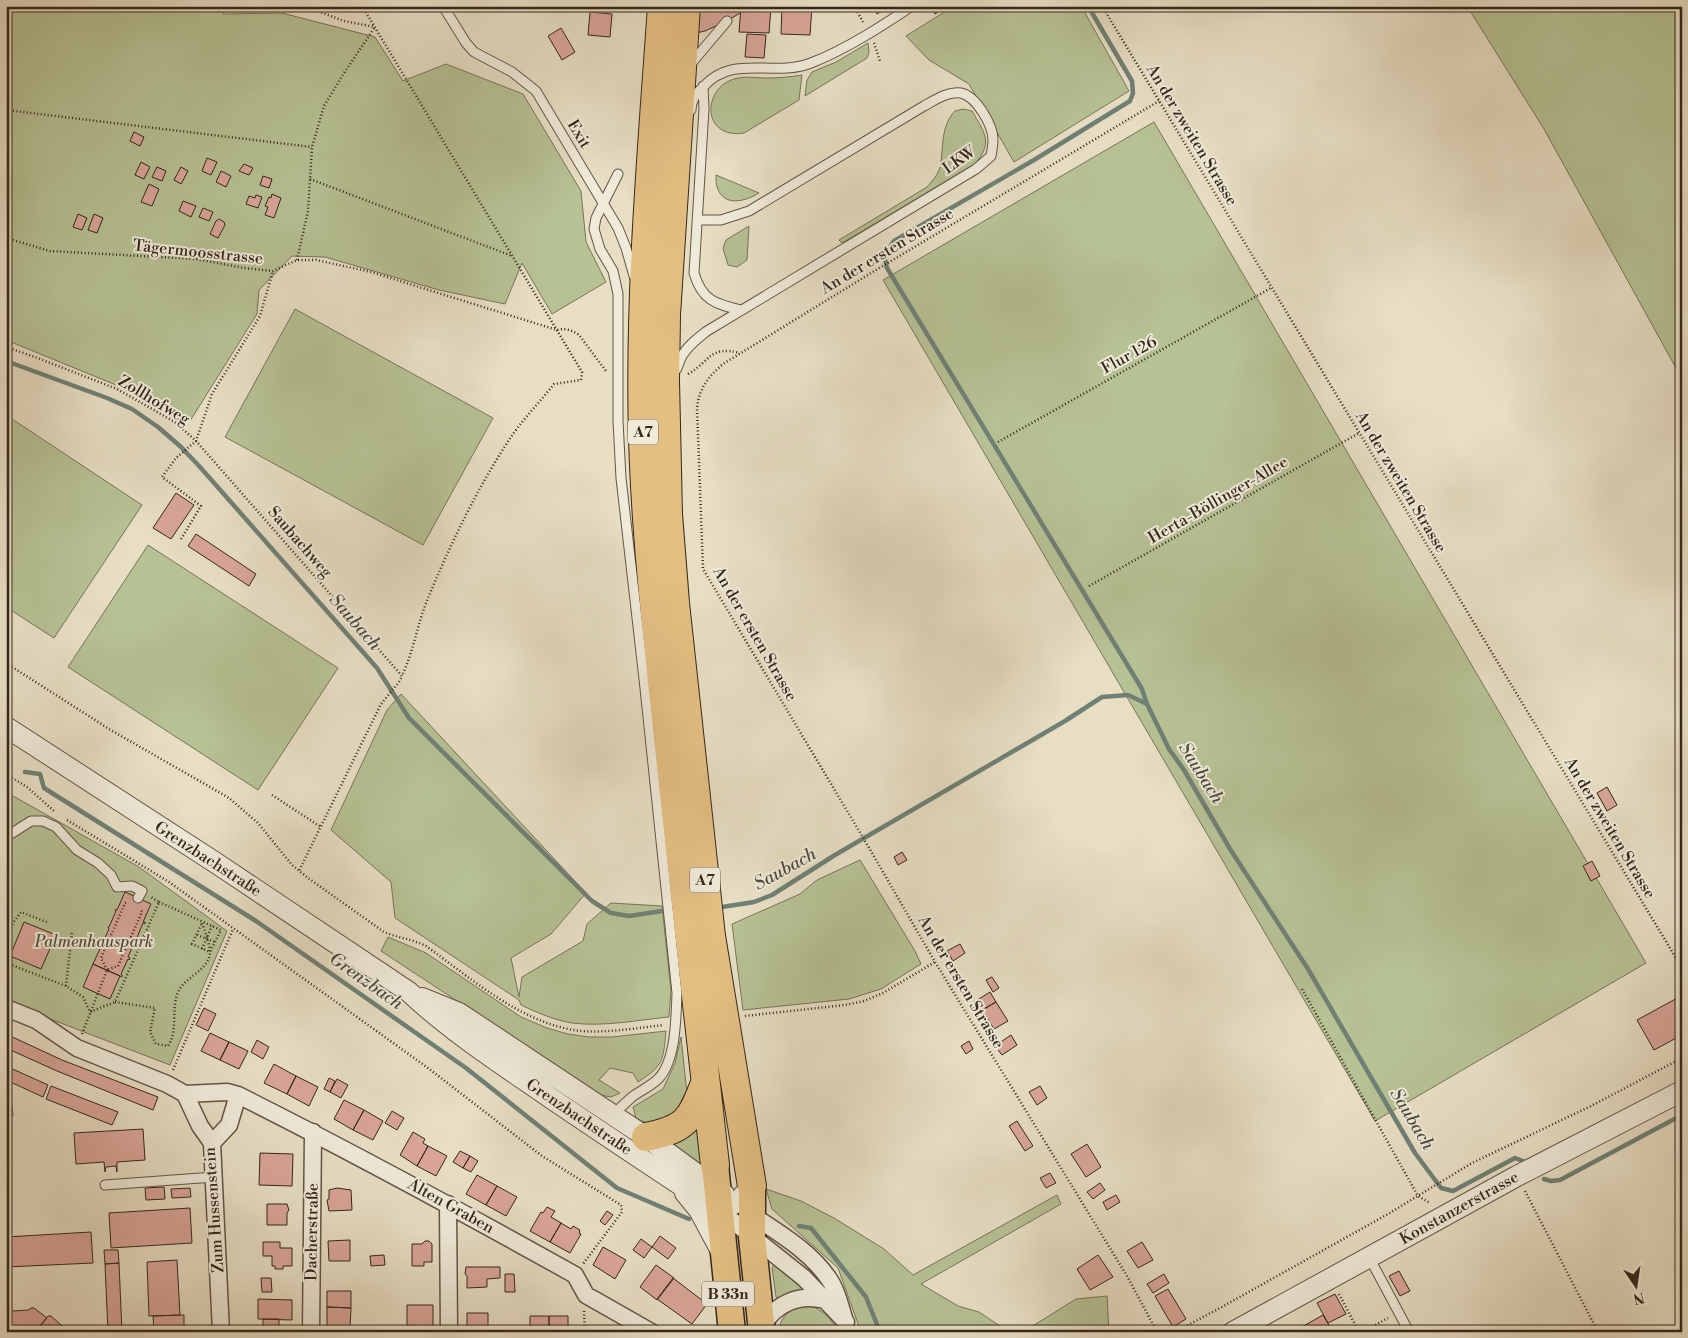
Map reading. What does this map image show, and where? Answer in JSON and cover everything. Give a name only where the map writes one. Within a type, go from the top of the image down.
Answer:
[{"type":"highway","name":"A7","points":[[662,6],[643,312],[643,439],[649,552],[705,1081],[735,1200]]},
{"type":"highway","name":"A7","points":[[686,6],[692,81],[680,170],[666,315],[674,379],[666,466],[670,546],[711,936],[735,1200]]},
{"type":"highway","points":[[646,1137],[669,1132],[681,1125],[692,1113],[705,1081]]},
{"type":"main road","name":"B 33n","points":[[732,1332],[724,1256],[735,1200]]},
{"type":"main road","points":[[735,1200],[762,1329]]},
{"type":"street","name":"Grenzbachstraße","points":[[8,732],[166,830],[409,992],[432,1014],[462,1037],[673,1181],[735,1200]]},
{"type":"street","name":"Grenzbachstraße","points":[[409,992],[459,1013],[614,1115],[735,1200]]},
{"type":"street","points":[[6,1008],[36,1020],[76,1048],[167,1084],[185,1094]]},
{"type":"street","name":"Konstanzerstrasse","points":[[1237,1331],[1519,1175],[1682,1091]]},
{"type":"street","name":"Alten Graben","points":[[185,1094],[227,1092],[238,1095],[312,1132],[448,1204],[575,1275],[586,1295],[651,1332]]},
{"type":"street","name":"Zum Hussenstein","points":[[185,1094],[200,1126],[212,1142],[221,1332]]},
{"type":"street","points":[[212,1142],[229,1125],[238,1095]]},
{"type":"street","name":"Dacherstraße","points":[[310,1332],[312,1132]]},
{"type":"street","points":[[673,1181],[699,1210],[724,1256]]},
{"type":"street","points":[[735,1200],[784,1237]]},
{"type":"street","points":[[735,1200],[806,1255],[829,1279],[848,1327]]},
{"type":"street","points":[[724,1256],[735,1200]]},
{"type":"street","points":[[735,1200],[776,1254],[804,1278],[848,1327]]},
{"type":"street","points":[[448,1204],[449,1332]]},
{"type":"street","points":[[762,1329],[774,1311],[791,1300],[814,1297],[825,1300]]},
{"type":"lane","name":"Exit","points":[[443,6],[466,43],[474,52],[512,72],[536,91],[624,242],[643,312]]},
{"type":"lane","points":[[692,81],[715,75],[728,69],[783,69],[809,64],[833,54],[912,6]]},
{"type":"lane","points":[[692,81],[727,20]]},
{"type":"lane","points":[[690,123],[691,105],[697,92],[692,81]]},
{"type":"lane","points":[[692,81],[704,109],[694,273],[697,283],[705,296],[718,305],[741,310]]},
{"type":"lane","name":"LKW","points":[[674,379],[681,357],[696,340],[741,310],[976,169],[991,156],[993,138],[987,121],[974,99],[961,93],[948,94],[924,106],[749,212],[722,220],[697,220]]},
{"type":"lane","points":[[597,1129],[614,1115],[624,1103],[657,1080],[664,1071],[670,1060],[675,1027],[677,993],[621,478],[618,420],[618,294],[613,271],[600,249],[594,229],[596,218],[618,174]]},
{"type":"lane","points":[[6,836],[31,822],[43,821],[56,827],[77,850],[98,863],[111,875],[117,887],[132,886],[138,900]]},
{"type":"lane","points":[[105,1185],[214,1177]]},
{"type":"lane","points":[[1369,1257],[1407,1328]]},
{"type":"path","points":[[273,6],[312,9],[344,21],[375,27]]},
{"type":"path","points":[[299,871],[381,704],[402,676],[411,656],[425,606],[439,573],[471,506],[511,436],[554,384],[582,380],[582,372],[362,6]]},
{"type":"path","name":"An der zweiten Strasse","points":[[1102,6],[1682,968]]},
{"type":"path","points":[[297,260],[308,210],[312,147],[324,106],[375,27]]},
{"type":"path","name":"An der ersten Strasse","points":[[1157,1332],[1127,1276],[935,962],[703,569],[698,402],[702,388],[712,374],[740,352],[1159,101]]},
{"type":"path","points":[[6,110],[312,147]]},
{"type":"path","points":[[310,179],[513,256]]},
{"type":"path","name":"Tägermoosstrasse","points":[[6,238],[50,251],[196,259],[273,271],[297,260],[316,260],[371,272],[557,330],[574,331],[579,335],[601,366],[611,374]]},
{"type":"path","name":"Zollhofweg","points":[[6,347],[117,389],[175,422],[196,441],[212,394],[260,316],[273,271]]},
{"type":"path","name":"Flur 126","points":[[998,442],[1271,288]]},
{"type":"path","points":[[674,379],[692,372],[714,352],[726,350],[740,352]]},
{"type":"path","name":"Herta-Böllinger-Allee","points":[[1089,586],[1359,433]]},
{"type":"path","points":[[181,539],[201,506],[162,477],[176,458],[196,441]]},
{"type":"path","name":"Saubachweg","points":[[196,441],[402,676]]},
{"type":"path","points":[[6,663],[109,729],[229,798],[258,823],[299,871],[384,932],[416,941],[426,946],[521,1012],[538,1020],[584,1031],[612,1031],[668,1025]]},
{"type":"path","points":[[6,774],[27,787],[52,810],[169,882],[428,1068],[542,1156],[621,1205],[622,1212],[575,1275]]},
{"type":"path","points":[[272,795],[321,827]]},
{"type":"path","points":[[107,970],[118,966],[142,912],[138,900]]},
{"type":"path","points":[[76,1048],[90,1012],[107,970],[102,958],[125,903],[138,900],[159,902],[221,930],[206,964],[178,991],[173,1038],[168,1046],[156,1044],[150,1032],[155,1008],[115,1002],[90,1012]]},
{"type":"path","points":[[115,1002],[159,902]]},
{"type":"path","points":[[6,933],[21,912],[49,923]]},
{"type":"path","points":[[202,922],[192,944],[210,952]]},
{"type":"path","points":[[202,922],[210,952]]},
{"type":"path","points":[[202,949],[212,926]]},
{"type":"path","points":[[167,1084],[233,929]]},
{"type":"path","points":[[66,986],[72,933]]},
{"type":"path","points":[[196,935],[215,942]]},
{"type":"path","points":[[744,1016],[846,1005],[864,1001],[883,994],[935,962]]},
{"type":"path","points":[[6,963],[66,986],[84,996],[90,1012]]},
{"type":"path","points":[[1302,989],[1418,1196]]},
{"type":"path","points":[[1175,1332],[1418,1196],[1496,1150],[1591,1106],[1682,1058]]},
{"type":"path","points":[[1519,1175],[1598,1332]]},
{"type":"path","points":[[1339,1294],[1359,1332]]},
{"type":"path","points":[[1364,1332],[1399,1312]]},
{"type":"green space","points":[[6,6],[225,6],[223,14],[282,13],[375,37],[403,81],[446,64],[523,94],[581,191],[586,242],[606,282],[552,314],[522,263],[505,304],[439,290],[325,257],[292,256],[259,290],[257,314],[190,421],[116,385],[6,340]]},
{"type":"green space","points":[[954,6],[1081,6],[1129,91],[1014,162],[969,84],[929,60],[906,36]]},
{"type":"green space","points":[[1467,6],[1682,6],[1682,379],[1544,129]]},
{"type":"green space","points":[[868,43],[869,52],[867,58],[805,96],[807,80],[812,72],[836,62]]},
{"type":"green space","points":[[802,75],[799,100],[744,133],[734,134],[724,131],[713,120],[711,106],[713,98],[722,85],[729,81],[743,77],[776,78]]},
{"type":"green space","points":[[963,109],[972,111],[985,137],[984,149],[975,164],[842,243],[839,240],[927,187],[940,167],[943,137],[950,117],[955,111]]},
{"type":"green space","points":[[1154,122],[1646,963],[1375,1121],[883,280]]},
{"type":"green space","points":[[716,175],[759,193],[736,201],[725,198],[720,194]]},
{"type":"green space","points":[[749,226],[747,260],[737,267],[728,265],[723,248],[726,240]]},
{"type":"green space","points":[[295,309],[493,418],[423,545],[225,437]]},
{"type":"green space","points":[[6,415],[142,505],[54,638],[6,607]]},
{"type":"green space","points":[[148,545],[338,668],[258,790],[68,667]]},
{"type":"green space","points":[[401,694],[586,893],[551,934],[511,958],[519,997],[522,977],[583,941],[587,924],[611,903],[662,906],[671,990],[669,1017],[621,1023],[584,1024],[546,1016],[521,1005],[519,1000],[395,918],[391,882],[331,830],[387,710]]},
{"type":"green space","name":"Palmenhauspark","points":[[6,792],[139,867],[227,931],[170,1065],[6,1002]]},
{"type":"green space","points":[[860,860],[921,964],[881,989],[849,999],[743,1010],[732,924],[800,894],[817,880]]},
{"type":"green space","points":[[388,937],[426,953],[521,1017],[547,1028],[589,1037],[612,1037],[666,1031],[661,1061],[653,1071],[638,1082],[633,1073],[610,1068],[599,1080],[620,1093],[611,1097],[600,1095],[381,951]]},
{"type":"green space","points":[[681,1037],[688,1103],[654,1127],[636,1118],[633,1107],[663,1089],[675,1063]]},
{"type":"green space","points":[[698,1116],[705,1167],[667,1141]]},
{"type":"green space","points":[[766,1189],[801,1201],[834,1218],[884,1249],[913,1275],[1057,1195],[1061,1204],[921,1284],[958,1306],[979,1312],[1009,1332],[861,1332],[838,1268],[772,1209]]},
{"type":"green space","points":[[778,1262],[804,1286],[803,1290],[792,1292],[779,1299],[776,1297],[772,1267]]},
{"type":"green space","points":[[1107,1296],[1109,1332],[1023,1332],[1076,1299]]},
{"type":"green space","points":[[807,1305],[826,1315],[839,1332],[779,1332],[782,1321],[788,1313],[796,1308]]},
{"type":"building","points":[[659,6],[741,6],[740,13],[727,21],[705,31],[687,35]]},
{"type":"building","points":[[741,6],[771,6],[769,33],[739,32]]},
{"type":"building","points":[[782,6],[812,6],[810,35],[781,34]]},
{"type":"building","points":[[872,6],[890,6],[877,14]]},
{"type":"building","points":[[931,6],[948,6],[935,14]]},
{"type":"building","points":[[590,12],[612,14],[610,37],[588,35]]},
{"type":"building","points":[[561,28],[575,52],[562,60],[548,36]]},
{"type":"building","points":[[747,34],[766,35],[764,58],[745,57]]},
{"type":"building","points":[[134,132],[144,137],[140,146],[130,141]]},
{"type":"building","points":[[207,158],[217,162],[211,175],[202,171]]},
{"type":"building","points":[[141,162],[150,167],[144,179],[135,175]]},
{"type":"building","points":[[244,164],[253,168],[249,175],[239,171]]},
{"type":"building","points":[[157,167],[166,171],[162,181],[152,177]]},
{"type":"building","points":[[181,167],[188,171],[181,184],[174,180]]},
{"type":"building","points":[[221,171],[231,176],[226,187],[216,182]]},
{"type":"building","points":[[263,176],[272,179],[269,188],[260,185]]},
{"type":"building","points":[[149,184],[159,189],[152,206],[141,202]]},
{"type":"building","points":[[272,194],[281,198],[274,218],[265,215],[268,207],[265,206]]},
{"type":"building","points":[[256,195],[262,197],[258,208],[246,204],[249,196],[255,198]]},
{"type":"building","points":[[183,201],[196,206],[191,217],[179,211]]},
{"type":"building","points":[[203,208],[213,212],[209,221],[199,217]]},
{"type":"building","points":[[78,214],[87,218],[82,230],[73,227]]},
{"type":"building","points":[[94,214],[103,218],[97,233],[88,230]]},
{"type":"building","points":[[219,219],[225,225],[218,238],[210,234],[216,221]]},
{"type":"building","points":[[176,493],[194,505],[171,539],[153,528]]},
{"type":"building","points":[[196,534],[256,574],[249,586],[188,546]]},
{"type":"building","points":[[1607,787],[1617,805],[1607,811],[1597,793]]},
{"type":"building","points":[[902,852],[907,860],[898,865],[894,857]]},
{"type":"building","points":[[1592,861],[1600,876],[1591,881],[1583,866]]},
{"type":"building","points":[[125,892],[151,904],[143,922],[145,924],[143,923],[136,940],[138,940],[137,942],[135,941],[128,957],[130,958],[121,974],[122,977],[93,964]]},
{"type":"building","points":[[24,922],[56,935],[41,969],[10,956]]},
{"type":"building","points":[[960,944],[965,953],[953,961],[947,951]]},
{"type":"building","points":[[93,964],[120,976],[110,999],[83,987]]},
{"type":"building","points":[[992,977],[999,988],[993,992],[986,980]]},
{"type":"building","points":[[990,992],[996,1002],[977,1013],[971,1004]]},
{"type":"building","points":[[1681,996],[1682,1035],[1654,1050],[1637,1020]]},
{"type":"building","points":[[996,1002],[1008,1021],[994,1029],[982,1010]]},
{"type":"building","points":[[204,1008],[216,1014],[208,1031],[196,1025]]},
{"type":"building","points":[[210,1033],[229,1042],[220,1060],[201,1051]]},
{"type":"building","points":[[6,1034],[62,1060],[158,1097],[153,1110],[6,1048]]},
{"type":"building","points":[[1011,1035],[1017,1045],[1002,1055],[995,1046]]},
{"type":"building","points":[[257,1040],[269,1047],[263,1059],[251,1052]]},
{"type":"building","points":[[969,1041],[973,1049],[966,1054],[961,1046]]},
{"type":"building","points":[[229,1042],[248,1051],[239,1069],[220,1060]]},
{"type":"building","points":[[274,1064],[296,1076],[287,1094],[264,1083]]},
{"type":"building","points":[[6,1066],[48,1085],[43,1097],[6,1080]]},
{"type":"building","points":[[296,1076],[318,1087],[309,1106],[287,1094]]},
{"type":"building","points":[[329,1078],[335,1081],[330,1092],[324,1089]]},
{"type":"building","points":[[337,1079],[348,1085],[341,1098],[330,1092]]},
{"type":"building","points":[[6,1086],[10,1086],[13,1116],[6,1117]]},
{"type":"building","points":[[51,1086],[118,1112],[112,1125],[46,1099]]},
{"type":"building","points":[[1040,1086],[1047,1098],[1037,1105],[1029,1092]]},
{"type":"building","points":[[344,1100],[364,1110],[353,1130],[334,1119]]},
{"type":"building","points":[[364,1110],[383,1121],[373,1140],[353,1130]]},
{"type":"building","points":[[392,1111],[404,1118],[397,1130],[385,1123]]},
{"type":"building","points":[[1017,1121],[1033,1146],[1025,1151],[1009,1126]]},
{"type":"building","points":[[143,1129],[145,1160],[117,1162],[117,1172],[116,1166],[106,1167],[105,1172],[104,1162],[76,1164],[74,1133]]},
{"type":"building","points":[[413,1132],[425,1139],[423,1143],[428,1146],[417,1166],[400,1155]]},
{"type":"building","points":[[1087,1144],[1101,1167],[1086,1177],[1071,1154]]},
{"type":"building","points":[[428,1146],[447,1156],[436,1176],[417,1166]]},
{"type":"building","points":[[460,1151],[470,1156],[463,1168],[453,1162]]},
{"type":"building","points":[[260,1153],[293,1154],[292,1186],[259,1185]]},
{"type":"building","points":[[470,1156],[478,1161],[471,1172],[463,1168]]},
{"type":"building","points":[[1050,1173],[1056,1183],[1046,1188],[1040,1178]]},
{"type":"building","points":[[477,1175],[497,1186],[486,1205],[466,1194]]},
{"type":"building","points":[[1100,1183],[1105,1190],[1093,1199],[1087,1192]]},
{"type":"building","points":[[497,1186],[517,1197],[506,1216],[486,1205]]},
{"type":"building","points":[[164,1187],[165,1199],[146,1200],[145,1188]]},
{"type":"building","points":[[190,1188],[191,1197],[172,1198],[171,1189]]},
{"type":"building","points":[[337,1188],[351,1190],[352,1210],[329,1211],[327,1200],[329,1199],[329,1190]]},
{"type":"building","points":[[1116,1195],[1120,1202],[1107,1210],[1103,1202]]},
{"type":"building","points":[[267,1204],[287,1204],[289,1210],[287,1213],[287,1225],[267,1225]]},
{"type":"building","points":[[547,1207],[555,1211],[551,1217],[561,1223],[550,1242],[530,1231],[541,1212],[543,1213]]},
{"type":"building","points":[[190,1208],[192,1243],[111,1248],[109,1213]]},
{"type":"building","points":[[607,1211],[613,1215],[605,1225],[600,1221]]},
{"type":"building","points":[[561,1223],[571,1229],[573,1226],[580,1230],[579,1233],[581,1234],[570,1253],[550,1242]]},
{"type":"building","points":[[91,1232],[93,1263],[6,1267],[6,1237]]},
{"type":"building","points":[[660,1236],[676,1248],[668,1259],[652,1247]]},
{"type":"building","points":[[641,1239],[652,1247],[644,1258],[633,1250]]},
{"type":"building","points":[[350,1240],[350,1261],[329,1261],[328,1241]]},
{"type":"building","points":[[425,1241],[429,1241],[432,1244],[432,1262],[424,1262],[424,1266],[412,1266],[412,1244],[422,1244]]},
{"type":"building","points":[[263,1242],[280,1242],[280,1248],[292,1248],[292,1266],[283,1266],[283,1269],[275,1269],[275,1266],[272,1266],[272,1256],[263,1256]]},
{"type":"building","points":[[1142,1242],[1153,1260],[1138,1268],[1127,1251]]},
{"type":"building","points":[[603,1247],[626,1260],[615,1279],[593,1265]]},
{"type":"building","points":[[104,1250],[118,1250],[119,1263],[105,1264]]},
{"type":"building","points":[[384,1255],[385,1265],[371,1266],[370,1256]]},
{"type":"building","points":[[1098,1255],[1113,1277],[1090,1290],[1077,1269]]},
{"type":"building","points":[[177,1260],[180,1315],[149,1316],[147,1262]]},
{"type":"building","points":[[119,1263],[122,1332],[108,1332],[105,1264]]},
{"type":"building","points":[[656,1265],[674,1278],[657,1300],[640,1287]]},
{"type":"building","points":[[466,1267],[500,1267],[500,1278],[487,1279],[487,1287],[467,1288]]},
{"type":"building","points":[[1399,1271],[1410,1291],[1400,1296],[1389,1276]]},
{"type":"building","points":[[505,1274],[514,1274],[515,1292],[505,1292]]},
{"type":"building","points":[[1164,1274],[1169,1283],[1153,1293],[1147,1284]]},
{"type":"building","points":[[261,1278],[271,1278],[272,1292],[262,1292]]},
{"type":"building","points":[[673,1278],[707,1304],[692,1324],[657,1299]]},
{"type":"building","points":[[1168,1289],[1186,1319],[1173,1327],[1155,1296]]},
{"type":"building","points":[[327,1291],[351,1291],[351,1308],[327,1307]]},
{"type":"building","points":[[1335,1294],[1346,1314],[1328,1323],[1317,1303]]},
{"type":"building","points":[[258,1299],[292,1300],[292,1320],[258,1319]]},
{"type":"building","points":[[407,1305],[433,1305],[433,1327],[407,1326]]},
{"type":"building","points":[[6,1307],[13,1311],[34,1308],[47,1318],[35,1332],[6,1332]]},
{"type":"building","points":[[327,1307],[351,1308],[350,1327],[327,1327]]},
{"type":"building","points":[[467,1313],[488,1313],[488,1332],[467,1332]]},
{"type":"building","points":[[184,1315],[184,1332],[154,1332],[153,1316]]},
{"type":"building","points":[[1323,1315],[1333,1332],[1293,1332]]},
{"type":"building","points":[[48,1316],[51,1316],[69,1332],[35,1332]]},
{"type":"building","points":[[530,1316],[549,1316],[549,1332],[530,1332]]},
{"type":"building","points":[[549,1316],[568,1316],[568,1332],[549,1332]]},
{"type":"building","points":[[263,1319],[279,1319],[279,1328],[263,1328]]},
{"type":"building","points":[[416,1327],[433,1327],[433,1332],[416,1332]]},
{"type":"waterway","points":[[1088,6],[1132,81],[1133,93],[1130,101],[1034,160],[894,241],[884,255],[887,268],[1142,689],[1147,704],[1169,749],[1184,770],[1230,849],[1308,969],[1415,1153],[1441,1188],[1453,1191],[1515,1158],[1523,1161]]},
{"type":"waterway","name":"Saubach","points":[[6,361],[107,398],[132,409],[158,427],[200,467],[377,668],[409,718],[592,901],[611,913],[629,916],[662,911]]},
{"type":"waterway","name":"Saubach","points":[[722,907],[754,902],[772,895],[835,855],[1065,721],[1102,697],[1128,695],[1147,704]]},
{"type":"waterway","name":"Grenzbach","points":[[25,772],[40,774],[44,788],[256,921],[466,1068],[617,1188],[689,1219]]},
{"type":"waterway","name":"Saubach","points":[[1544,1179],[1551,1181],[1560,1180],[1682,1115]]},
{"type":"waterway","name":"Grenzbach","points":[[799,1226],[811,1228],[866,1297],[880,1332]]}]
